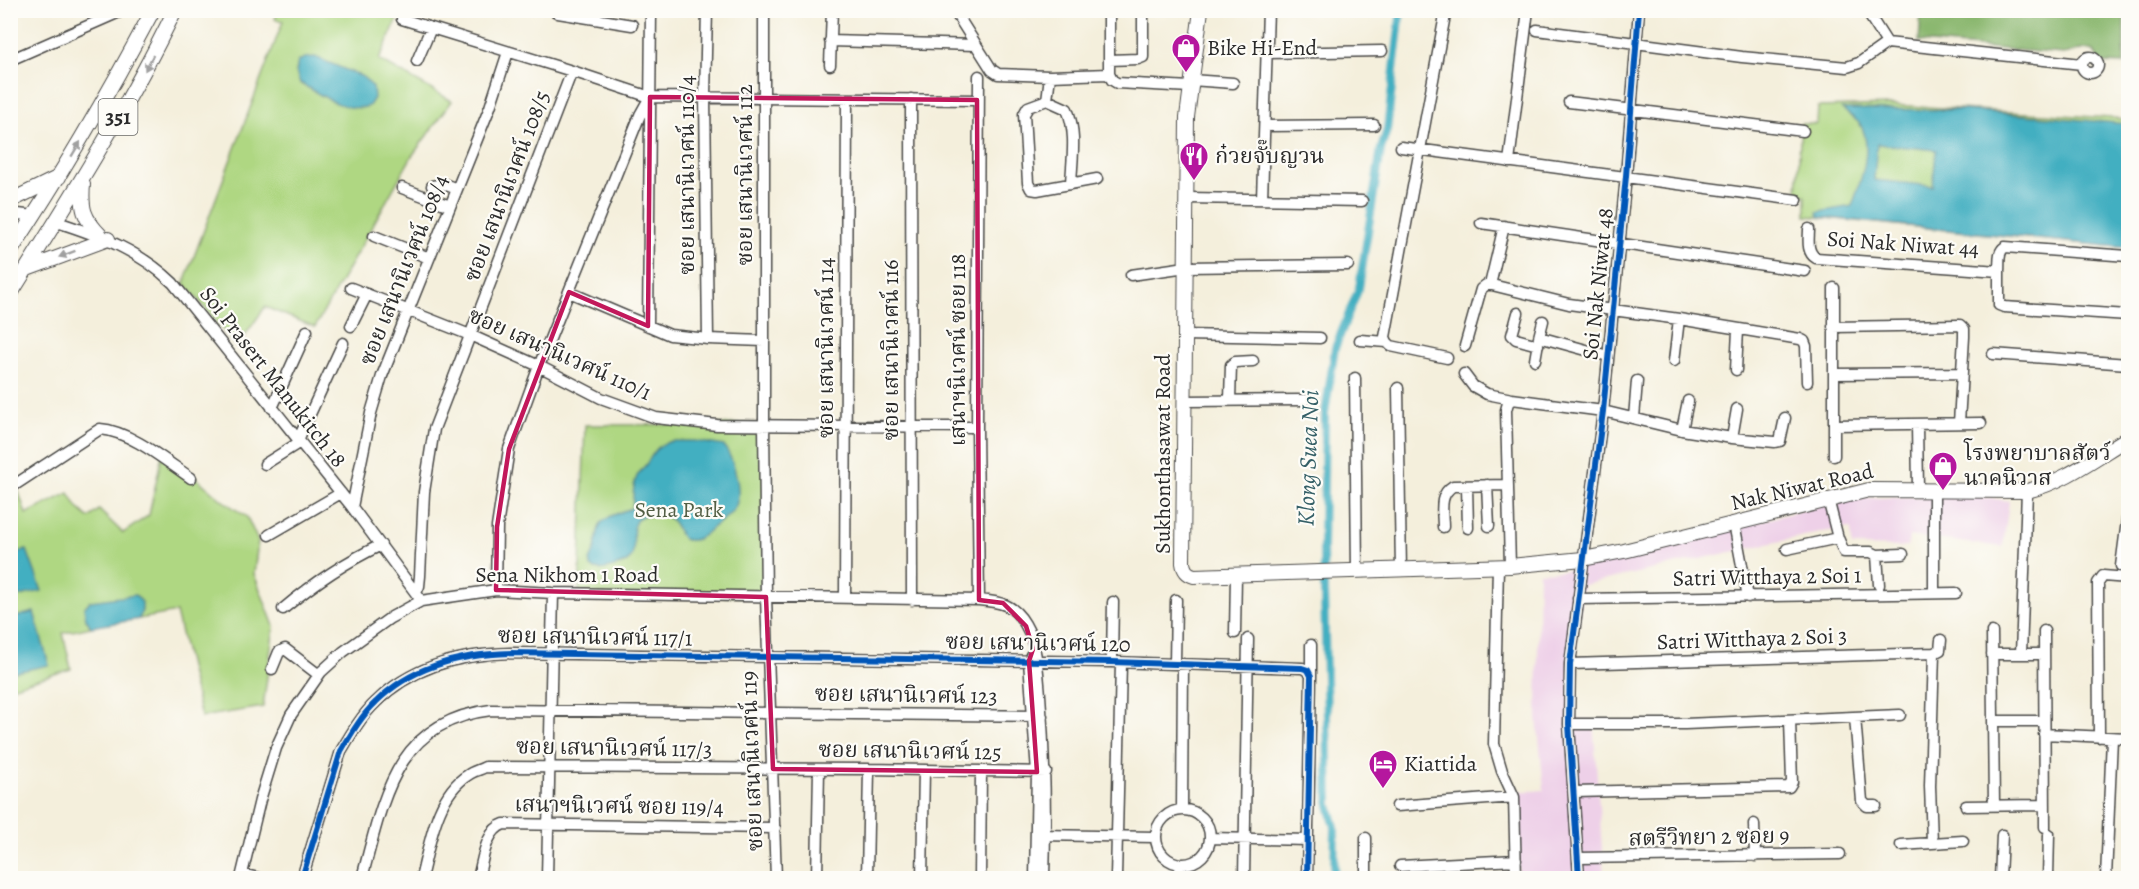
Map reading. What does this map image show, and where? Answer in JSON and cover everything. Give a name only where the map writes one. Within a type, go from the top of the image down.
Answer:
[{"type":"main road","name":"351","points":[[10,252],[59,177],[153,10]]},
{"type":"main road","name":"351","points":[[10,295],[57,222],[149,64],[175,10]]},
{"type":"main road","name":"Sukhonthasawat Road","points":[[1201,10],[1188,117],[1184,567],[1189,575],[1504,566],[1583,559]]},
{"type":"main road","points":[[10,201],[59,177]]},
{"type":"main road","points":[[27,269],[104,237],[90,225],[84,211],[81,200],[83,178]]},
{"type":"main road","points":[[34,216],[57,222]]},
{"type":"main road","name":"Nak Niwat Road","points":[[1583,559],[1624,551],[1869,490],[2027,491],[2063,477],[2128,438]]},
{"type":"street","points":[[10,60],[124,10]]},
{"type":"street","points":[[553,10],[593,15],[632,25]]},
{"type":"street","points":[[648,326],[651,10]]},
{"type":"street","name":"ซอย เสนานิเวศน์ 110/4","points":[[707,10],[705,96],[708,339]]},
{"type":"street","name":"ซอย เสนานิเวศน์ 112","points":[[764,10],[766,533]]},
{"type":"street","points":[[830,65],[831,10]]},
{"type":"street","points":[[954,10],[992,70],[998,74],[1050,76],[1109,74]]},
{"type":"street","points":[[1109,10],[1109,74],[1117,83],[1233,83]]},
{"type":"street","points":[[1109,60],[1138,60],[1143,57],[1143,10]]},
{"type":"street","points":[[1262,199],[1268,10]]},
{"type":"street","points":[[1446,10],[1385,337],[1391,346],[1447,358]]},
{"type":"street","points":[[1509,162],[1528,10]]},
{"type":"street","name":"Soi Nak Niwat 48","points":[[1579,879],[1569,724],[1570,664],[1614,309],[1639,10]]},
{"type":"street","points":[[1866,10],[1887,43]]},
{"type":"street","name":"ซอย เสนานิเวศน์ 108/5","points":[[402,20],[650,97],[977,100]]},
{"type":"street","points":[[417,61],[431,28]]},
{"type":"street","points":[[1537,30],[1742,57],[1847,67],[1859,63],[1887,43],[2082,64]]},
{"type":"street","points":[[830,41],[976,45]]},
{"type":"street","points":[[1267,53],[1382,51]]},
{"type":"street","name":"ซอย เสนานิเวศน์ 108/4","points":[[352,507],[374,404],[393,345],[490,106],[508,52]]},
{"type":"street","name":"ซอย เสนานิเวศน์ 108/5","points":[[419,597],[424,492],[434,429],[572,71]]},
{"type":"street","name":"เสนาฯนิเวศน์ ซอย 118","points":[[979,76],[977,100],[979,600]]},
{"type":"street","points":[[1047,100],[1050,76]]},
{"type":"street","points":[[496,590],[497,527],[509,449],[539,366],[640,115],[650,97]]},
{"type":"street","name":"ซอย เสนานิเวศน์ 114","points":[[845,598],[847,99]]},
{"type":"street","name":"ซอย เสนานิเวศน์ 116","points":[[911,99],[912,600]]},
{"type":"street","points":[[1071,184],[1073,130],[1067,109],[1047,100],[1028,107],[1024,114],[1028,183],[1031,189],[1038,190],[1071,184],[1097,179]]},
{"type":"street","points":[[1569,102],[1803,131]]},
{"type":"street","points":[[1264,126],[1374,125]]},
{"type":"street","points":[[1401,147],[1797,200]]},
{"type":"street","points":[[432,186],[444,184],[457,189]]},
{"type":"street","points":[[402,188],[450,206]]},
{"type":"street","points":[[1187,198],[1362,201]]},
{"type":"street","points":[[10,213],[34,216]]},
{"type":"street","name":"Soi Prasert Manukitch 18","points":[[57,222],[104,237],[150,262],[173,283],[352,507],[419,597]]},
{"type":"street","points":[[1481,223],[1805,271]]},
{"type":"street","points":[[1490,285],[1504,226]]},
{"type":"street","name":"Soi Nak Niwat 44","points":[[1809,229],[1809,250],[1816,258],[2000,271],[1999,305],[2004,307],[2128,315]]},
{"type":"street","points":[[374,236],[429,258]]},
{"type":"street","points":[[2000,271],[2000,254],[2005,247],[2128,256]]},
{"type":"street","points":[[1131,275],[1186,267],[1348,265]]},
{"type":"street","points":[[1466,346],[1481,289],[1490,285],[1569,304],[1678,319],[1804,341],[1807,382]]},
{"type":"street","name":"ซอย เสนานิเวศน์ 110/1","points":[[351,288],[470,335],[539,366],[601,398],[656,418],[717,425],[977,427]]},
{"type":"street","points":[[1834,288],[1834,456]]},
{"type":"street","points":[[569,292],[670,335],[708,339],[764,340]]},
{"type":"street","points":[[351,326],[367,294]]},
{"type":"street","points":[[1518,313],[1512,335],[1516,339],[1539,341],[1608,356]]},
{"type":"street","points":[[1674,361],[1678,319]]},
{"type":"street","points":[[1535,360],[1543,321]]},
{"type":"street","points":[[1833,327],[1960,325],[1964,329],[1965,337],[1959,423]]},
{"type":"street","points":[[1736,370],[1738,330]]},
{"type":"street","points":[[272,408],[307,331]]},
{"type":"street","points":[[1185,335],[1320,338]]},
{"type":"street","points":[[1360,340],[1387,342]]},
{"type":"street","points":[[265,464],[299,441],[343,343]]},
{"type":"street","points":[[1993,354],[2128,364]]},
{"type":"street","points":[[1230,400],[1231,365],[1235,362],[1253,362]]},
{"type":"street","points":[[1834,374],[1962,373]]},
{"type":"street","points":[[1464,374],[1473,386],[1487,394],[1603,411],[1732,438],[1780,441],[1785,418]]},
{"type":"street","points":[[1355,378],[1357,571]]},
{"type":"street","points":[[1634,418],[1637,381]]},
{"type":"street","points":[[1398,388],[1401,570]]},
{"type":"street","points":[[1512,399],[1506,410],[1508,485],[1494,744],[1502,771],[1514,796],[1516,879]]},
{"type":"street","points":[[1185,401],[1306,400]]},
{"type":"street","points":[[1682,429],[1688,401]]},
{"type":"street","points":[[1732,438],[1737,409]]},
{"type":"street","points":[[1835,424],[1981,423]]},
{"type":"street","points":[[1917,424],[1918,489]]},
{"type":"street","points":[[10,488],[100,429],[112,431],[140,444],[191,478]]},
{"type":"street","points":[[1487,485],[1489,526]]},
{"type":"street","points":[[1443,527],[1444,494],[1453,486],[1508,485]]},
{"type":"street","points":[[1467,486],[1468,528]]},
{"type":"street","points":[[1934,490],[1934,593]]},
{"type":"street","points":[[2021,654],[2027,491]]},
{"type":"street","points":[[269,535],[341,493]]},
{"type":"street","points":[[1828,499],[1844,552],[1871,552],[1877,555],[1903,554]]},
{"type":"street","points":[[2121,566],[2128,513]]},
{"type":"street","points":[[1734,523],[1748,597]]},
{"type":"street","name":"ซอย เสนานิเวศน์ 119","points":[[766,533],[767,657],[776,879]]},
{"type":"street","points":[[1787,549],[1838,538]]},
{"type":"street","points":[[283,609],[322,578],[381,545]]},
{"type":"street","points":[[1877,555],[1879,585]]},
{"type":"street","points":[[1235,633],[1236,575]]},
{"type":"street","points":[[2099,737],[2098,583],[2103,576],[2128,578]]},
{"type":"street","name":"Sena Nikhom 1 Road","points":[[241,876],[276,748],[291,715],[319,675],[343,652],[419,597],[496,590],[553,593],[979,600],[1003,603],[1017,614],[1026,626],[1033,649],[1041,772],[1044,879]]},
{"type":"street","points":[[547,879],[553,593]]},
{"type":"street","name":"Satri Witthaya 2 Soi 1","points":[[1578,599],[1956,593]]},
{"type":"street","points":[[1176,600],[1182,810]]},
{"type":"street","points":[[1113,602],[1117,662],[1116,879]]},
{"type":"street","points":[[2044,631],[2045,805],[2048,879]]},
{"type":"street","points":[[1992,632],[1994,806]]},
{"type":"street","points":[[1244,879],[1248,639]]},
{"type":"street","points":[[1932,842],[1930,786],[1934,653],[1940,650],[1941,640]]},
{"type":"street","points":[[1307,879],[1311,645]]},
{"type":"street","points":[[272,669],[279,652],[285,649],[319,675]]},
{"type":"street","name":"Satri Witthaya 2 Soi 3","points":[[1570,664],[1934,653]]},
{"type":"street","name":"ซอย เสนานิเวศน์ 117/1","points":[[302,879],[341,751],[351,733],[376,702],[403,681],[424,669],[447,660],[481,654],[767,657]]},
{"type":"street","points":[[1992,654],[2043,654]]},
{"type":"street","name":"ซอย เสนานิเวศน์ 120","points":[[767,657],[1117,662],[1248,667],[1309,673]]},
{"type":"street","name":"ซอย เสนานิเวศน์ 123","points":[[362,879],[374,832],[391,784],[408,752],[420,739],[438,726],[471,712],[491,710],[1037,716]]},
{"type":"street","points":[[1569,724],[1685,724],[1900,715]]},
{"type":"street","points":[[1855,717],[1862,801],[1867,806],[1876,806]]},
{"type":"street","points":[[1575,792],[1789,787],[1792,782],[1790,720]]},
{"type":"street","points":[[1993,721],[2044,721]]},
{"type":"street","points":[[2044,734],[2128,738]]},
{"type":"street","points":[[2106,879],[2112,738]]},
{"type":"street","name":"ซอย เสนานิเวศน์ 117/3","points":[[421,879],[436,822],[447,796],[469,774],[485,767],[773,769]]},
{"type":"street","name":"ซอย เสนานิเวศน์ 125","points":[[773,769],[1041,772]]},
{"type":"street","points":[[817,879],[819,769]]},
{"type":"street","points":[[867,879],[869,769]]},
{"type":"street","points":[[922,879],[924,770]]},
{"type":"street","points":[[980,879],[981,772]]},
{"type":"street","points":[[1397,806],[1514,796]]},
{"type":"street","points":[[1966,806],[2045,805]]},
{"type":"street","points":[[1182,810],[1196,813],[1210,831],[1207,850],[1198,860],[1180,865],[1166,859],[1156,845],[1155,837],[1166,815],[1182,810]]},
{"type":"street","name":"เสนาฯนิเวศน์ ซอย 119/4","points":[[478,879],[489,838],[498,826],[504,824],[775,828]]},
{"type":"street","points":[[1754,824],[1755,856]]},
{"type":"street","points":[[1041,835],[1155,837]]},
{"type":"street","name":"Sena Nikhom 1 Road","points":[[1035,879],[1041,835]]},
{"type":"street","points":[[2000,879],[2002,835]]},
{"type":"street","points":[[1210,838],[1308,840]]},
{"type":"street","points":[[1366,838],[1366,879]]},
{"type":"street","points":[[1901,845],[1963,841]]},
{"type":"street","name":"สตรีวิทยา 2 ซอย 9","points":[[1579,858],[1840,854]]},
{"type":"street","points":[[1400,866],[1516,860]]},
{"type":"street","points":[[1180,865],[1180,879]]},
{"type":"street","points":[[241,876],[258,879]]},
{"type":"highlighted area","points":[[650,97],[977,100],[979,600],[1003,603],[1026,626],[1033,649],[1029,661],[1037,772],[773,769],[766,597],[496,590],[497,527],[509,449],[569,292],[648,326]]},
{"type":"shaded area","points":[[1968,495],[2009,501],[2003,547],[1909,536],[1908,547],[1852,546],[1851,528],[1822,532],[1583,585],[1577,637],[1574,719],[1593,720],[1604,878],[1518,878],[1519,792],[1544,790],[1537,717],[1539,572],[1563,571],[1848,499]]},
{"type":"green space","points":[[2075,10],[2124,15],[2124,64],[2100,63],[2094,51],[2085,49],[2064,54],[1919,42],[1921,11]]},
{"type":"green space","points":[[278,11],[401,11],[379,60],[452,101],[412,156],[315,327],[265,307],[237,347],[184,283],[283,21],[275,19]]},
{"type":"green space","points":[[1892,105],[2128,119],[2128,248],[1806,216],[1806,196],[1797,194],[1801,124],[1817,124],[1818,107]]},
{"type":"green space","name":"Sena Park","points":[[764,424],[766,597],[579,594],[585,425]]},
{"type":"green space","points":[[163,450],[222,500],[247,517],[258,541],[254,574],[274,626],[263,707],[201,717],[176,612],[139,619],[142,610],[86,619],[91,627],[63,633],[71,669],[11,687],[11,493],[18,490],[26,514],[69,493],[78,508],[89,518],[99,510],[123,533],[149,515]]},
{"type":"water","points":[[315,57],[363,77],[373,87],[374,98],[369,106],[360,108],[342,105],[300,83],[296,72],[298,61]]},
{"type":"water","points":[[1842,109],[1964,110],[2128,124],[2128,248],[1819,217],[1818,212],[1852,206],[1862,176],[1866,154],[1864,133],[1860,124]],"holes":[[[1877,144],[1936,150],[1933,186],[1874,180]]]},
{"type":"water","points":[[672,441],[695,441],[724,446],[737,477],[738,495],[734,509],[706,534],[691,540],[683,539],[673,522],[666,516],[653,514],[643,516],[634,524],[634,545],[629,560],[621,565],[604,569],[598,570],[591,567],[590,560],[601,523],[611,516],[632,508],[634,486],[638,474],[657,449]]},
{"type":"water","points":[[27,550],[42,591],[11,598],[11,554]]},
{"type":"water","points":[[135,595],[142,602],[139,619],[91,627],[86,619],[84,608],[90,601]]},
{"type":"water","points":[[34,612],[49,665],[11,673],[11,618]]},
{"type":"waterway","name":"Klong Suea Noi","points":[[1334,878],[1335,827],[1329,805],[1323,548],[1325,413],[1335,348],[1359,288],[1381,149],[1387,130],[1401,10]]},
{"type":"cycle path","points":[[1579,878],[1569,724],[1570,664],[1603,411],[1626,176],[1639,10]]},
{"type":"cycle path","points":[[302,878],[341,751],[371,707],[405,679],[439,664],[474,656],[511,653],[1112,662],[1302,668],[1308,670],[1311,676],[1307,878]]},
{"type":"place","name":"Bike Hi-End","points":[[1186,74]]},
{"type":"place","name":"ก๋วยจั๊บญวน","points":[[1194,182]]},
{"type":"place","name":"โรงพยาบาลสัตว์ นาคนิวาส","points":[[1943,492]]},
{"type":"place","name":"Kiattida","points":[[1383,790]]}]
